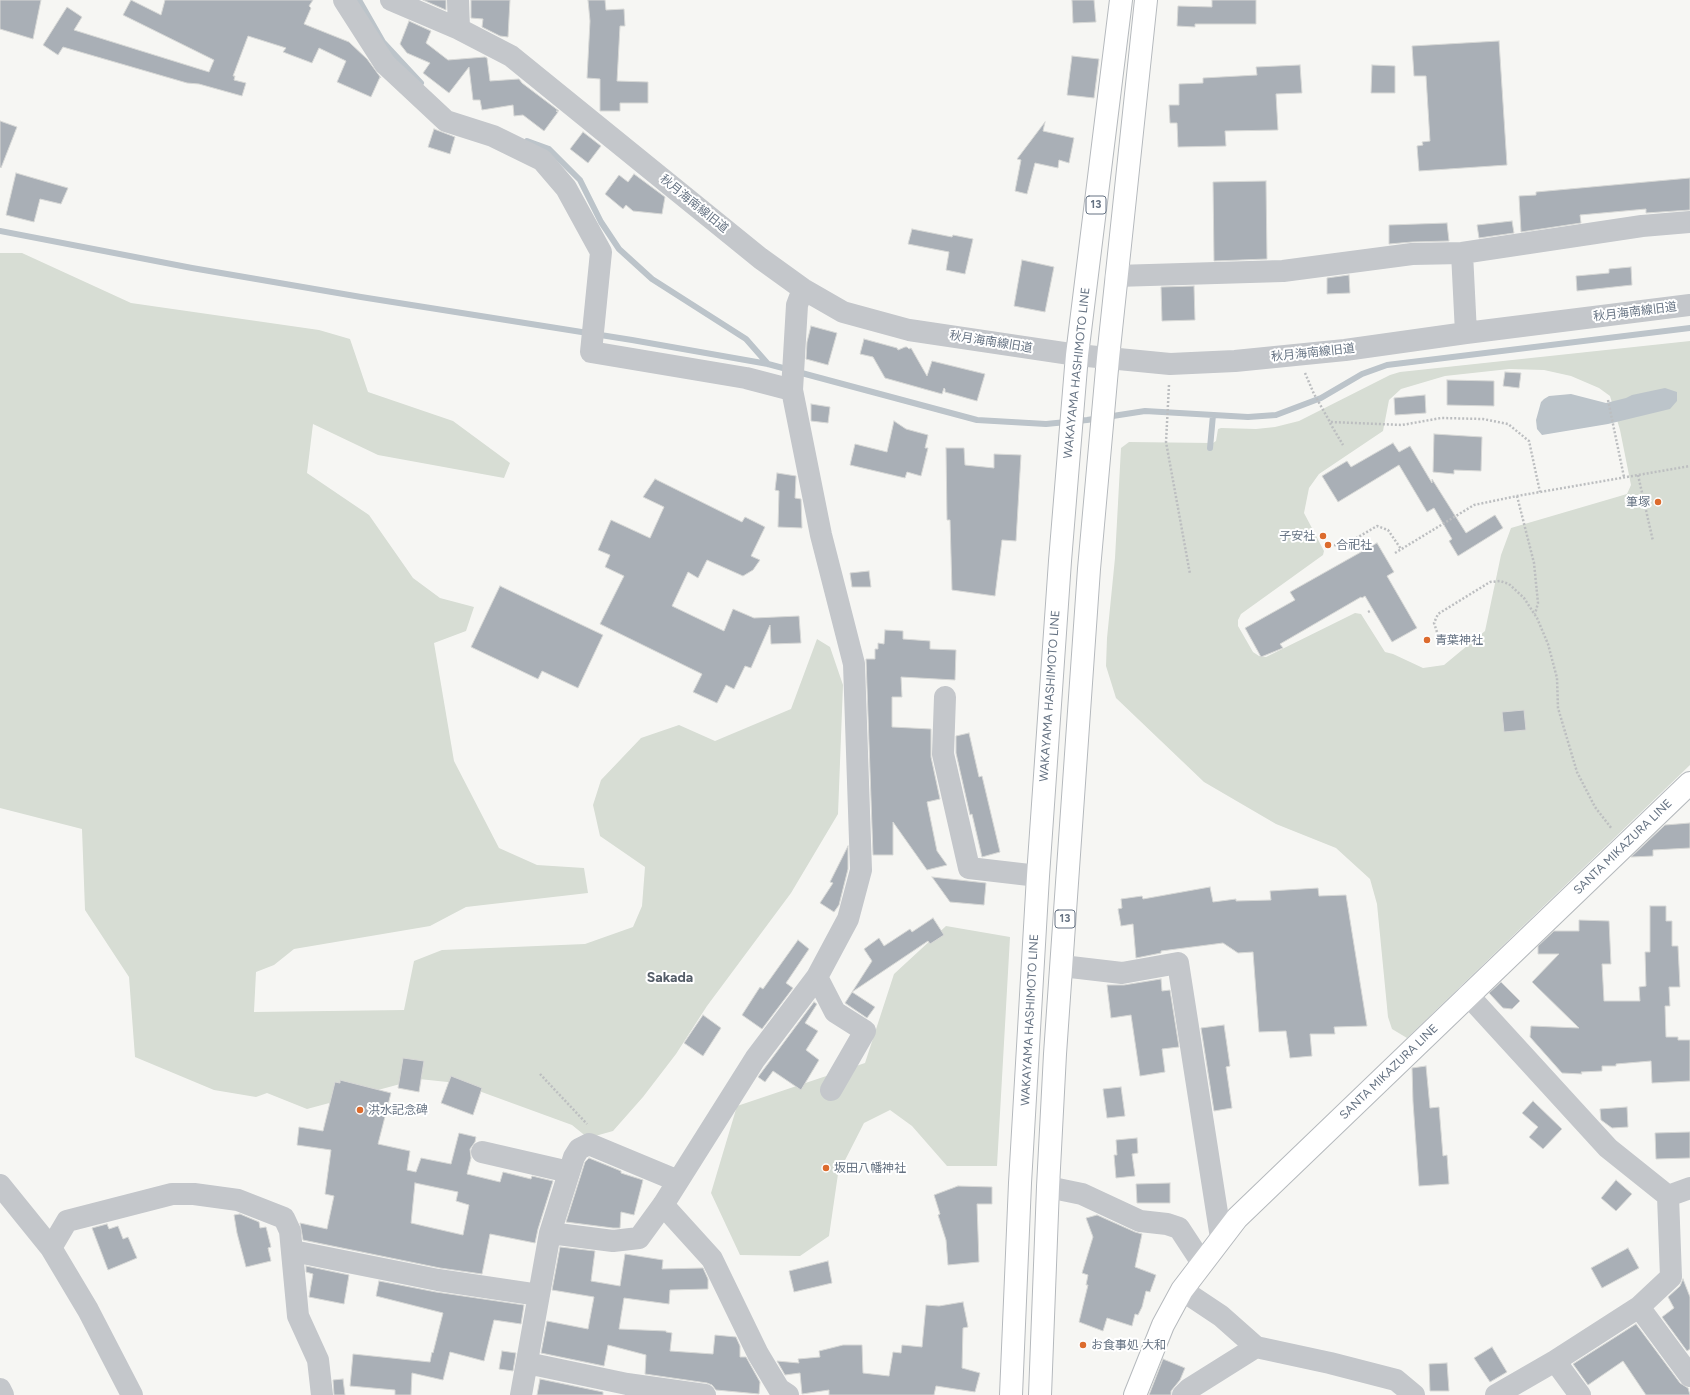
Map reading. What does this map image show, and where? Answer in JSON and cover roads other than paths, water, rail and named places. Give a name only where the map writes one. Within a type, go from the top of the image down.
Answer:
[{"type":"main road","name":"WAKAYAMA HASHIMOTO LINE","points":[[1011,1395],[1021,1175],[1038,876],[1069,446],[1077,355],[1121,0]]},
{"type":"main road","name":"13","points":[[1040,1395],[1048,1187],[1089,569],[1116,276],[1146,0]]},
{"type":"main road","name":"SANTA MIKAZURA LINE","points":[[1135,1395],[1163,1325],[1182,1290],[1237,1218],[1690,783]]},
{"type":"street","points":[[344,0],[385,64],[446,121],[493,136],[542,160],[566,188],[601,252],[591,352],[792,386]]},
{"type":"street","name":"秋月海南線旧道","points":[[391,0],[459,29],[511,56],[760,258],[803,289],[843,312],[909,330],[1077,355],[1170,364],[1235,362],[1345,350],[1466,333],[1690,305]]},
{"type":"street","points":[[458,0],[459,29]]},
{"type":"street","points":[[1116,276],[1283,271],[1412,254],[1462,253],[1642,226],[1690,222]]},
{"type":"street","points":[[1462,253],[1466,333]]},
{"type":"street","points":[[550,1233],[613,1241],[639,1238],[664,1205],[755,1059],[817,977],[848,919],[862,870],[854,664],[821,535],[792,386],[797,306],[803,289]]},
{"type":"street","points":[[945,697],[943,754],[969,868],[1038,876]]},
{"type":"street","points":[[1062,966],[1122,973],[1178,963],[1221,1238]]},
{"type":"street","points":[[817,977],[835,1012],[865,1031],[831,1090]]},
{"type":"street","points":[[1468,995],[1608,1148],[1668,1196],[1671,1277],[1639,1307],[1555,1361],[1496,1395]]},
{"type":"street","points":[[521,1395],[550,1233],[579,1148],[589,1144],[678,1181]]},
{"type":"street","points":[[482,1152],[570,1172]]},
{"type":"street","points":[[0,1185],[51,1248],[88,1310],[132,1395]]},
{"type":"street","points":[[1048,1187],[1082,1194],[1140,1221],[1167,1224],[1179,1228],[1202,1263]]},
{"type":"street","points":[[1668,1196],[1690,1188]]},
{"type":"street","points":[[51,1248],[67,1221],[172,1194],[194,1194],[238,1200],[284,1218],[290,1231],[293,1251],[298,1316],[318,1360],[322,1395]]},
{"type":"street","points":[[664,1205],[712,1259],[758,1354],[779,1393]]},
{"type":"street","points":[[293,1251],[438,1280],[539,1295]]},
{"type":"street","points":[[1182,1290],[1221,1316],[1256,1346],[1396,1380],[1414,1395]]},
{"type":"street","points":[[1639,1307],[1690,1376]]},
{"type":"street","points":[[1184,1395],[1189,1389],[1256,1346]]},
{"type":"street","points":[[1555,1361],[1580,1395]]},
{"type":"street","points":[[527,1363],[627,1384],[705,1395]]},
{"type":"street","points":[[0,1389],[3,1395]]},
{"type":"waterway","points":[[359,0],[383,42],[421,83]]},
{"type":"waterway","points":[[527,141],[549,149],[580,180],[601,222],[619,249],[652,279],[746,339],[768,364]]},
{"type":"waterway","points":[[0,231],[192,268],[361,297],[632,340],[768,364],[977,420],[1046,424],[1087,420],[1145,411],[1248,417],[1276,415],[1321,398],[1362,374],[1387,365],[1690,328]]},
{"type":"waterway","points":[[1210,448],[1213,415]]},
{"type":"place","name":"筆塚","points":[[1658,502]]},
{"type":"place","name":"子安社","points":[[1323,536]]},
{"type":"place","name":"合祀社","points":[[1328,545]]},
{"type":"place","name":"青葉神社","points":[[1427,640]]},
{"type":"place","name":"洪水記念碑","points":[[360,1110]]},
{"type":"place","name":"坂田八幡神社","points":[[826,1168]]},
{"type":"place","name":"お食事処 大和","points":[[1083,1345]]},
{"type":"district","name":"Sakada","points":[[670,978]]}]
